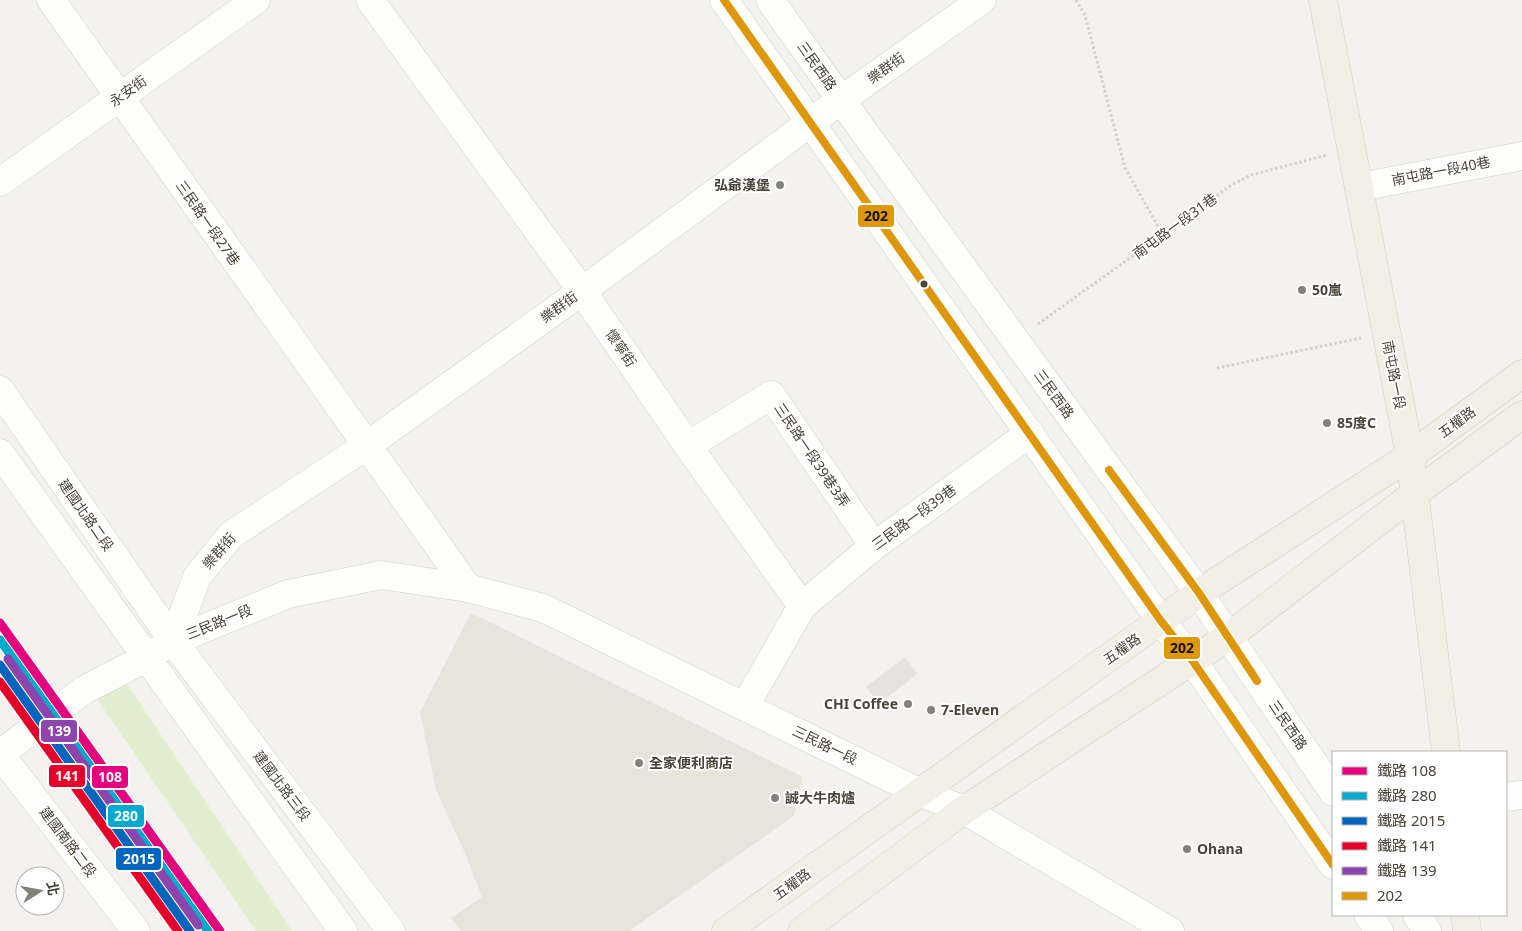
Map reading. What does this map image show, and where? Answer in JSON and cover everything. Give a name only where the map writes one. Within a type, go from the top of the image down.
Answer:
[{"type":"main road","name":"南屯路一段","points":[[1323,0],[1410,456],[1446,751]]},
{"type":"main road","name":"五權路","points":[[726,931],[1199,593],[1410,456],[1522,374]]},
{"type":"main road","points":[[802,931],[964,810],[1228,637],[1414,494],[1522,415]]},
{"type":"main road","points":[[1465,916],[1467,931]]},
{"type":"street","name":"三民路一段27巷","points":[[51,0],[366,446]]},
{"type":"street","name":"永安街","points":[[0,182],[256,0]]},
{"type":"street","name":"懷寧街","points":[[370,0],[582,291],[688,446],[802,606]]},
{"type":"street","points":[[724,0],[1162,621],[1192,660],[1332,864]]},
{"type":"street","name":"三民西路","points":[[770,0],[1199,593],[1332,791]]},
{"type":"street","name":"樂群街","points":[[172,641],[197,577],[231,535],[366,446],[582,291],[841,100],[982,0]]},
{"type":"street","name":"南屯路一段40巷","points":[[1360,187],[1522,156]]},
{"type":"street","name":"建國北路二段","points":[[0,390],[172,641]]},
{"type":"street","name":"三民路一段39巷3弄","points":[[688,446],[771,395],[874,546]]},
{"type":"street","name":"三民路一段39巷","points":[[802,606],[874,546],[1030,433]]},
{"type":"street","points":[[366,446],[468,588]]},
{"type":"street","points":[[0,453],[342,931]]},
{"type":"street","name":"三民路一段","points":[[0,754],[84,690],[146,658],[172,641],[288,594],[381,575],[468,588],[543,608],[919,792],[964,810],[1170,931]]},
{"type":"street","points":[[745,706],[802,606]]},
{"type":"street","name":"建國北路三段","points":[[172,641],[391,931]]},
{"type":"street","name":"建國南路二段","points":[[0,754],[136,931]]},
{"type":"street","points":[[1507,796],[1522,795]]},
{"type":"street","points":[[1369,916],[1379,931]]},
{"type":"street","points":[[1418,916],[1427,931]]},
{"type":"path","points":[[1076,0],[1085,14],[1125,168],[1163,235]]},
{"type":"path","name":"南屯路一段31巷","points":[[1015,341],[1233,184],[1251,175],[1352,149]]},
{"type":"path","points":[[1217,368],[1387,333]]},
{"type":"shaded area","points":[[471,613],[803,777],[794,816],[629,931],[461,931],[451,918],[482,897],[464,851],[436,790],[420,712]]},
{"type":"shaded area","points":[[905,657],[917,674],[879,704],[866,687]]},
{"type":"green space","points":[[125,681],[292,931],[256,931],[95,696]]},
{"type":"rail line","name":"108","points":[[0,623],[220,931]]},
{"type":"rail line","name":"280","points":[[0,640],[208,931]]},
{"type":"rail line","name":"139","points":[[8,659],[198,925]]},
{"type":"rail line","name":"2015","points":[[0,665],[190,931]]},
{"type":"rail line","name":"141","points":[[0,682],[178,931]]},
{"type":"transit line","name":"202","points":[[724,0],[1161,621],[1192,660],[1332,864]]},
{"type":"transit line","name":"202","points":[[1109,470],[1199,593],[1257,681]]},
{"type":"place","name":"弘爺漢堡","points":[[780,185]]},
{"type":"place","name":"50嵐","points":[[1302,290]]},
{"type":"place","name":"85度C","points":[[1327,423]]},
{"type":"place","name":"CHI Coffee","points":[[908,704]]},
{"type":"place","name":"7-Eleven","points":[[931,710]]},
{"type":"place","name":"全家便利商店","points":[[639,763]]},
{"type":"place","name":"誠大牛肉爐","points":[[775,798]]},
{"type":"place","name":"Ohana","points":[[1187,849]]}]
